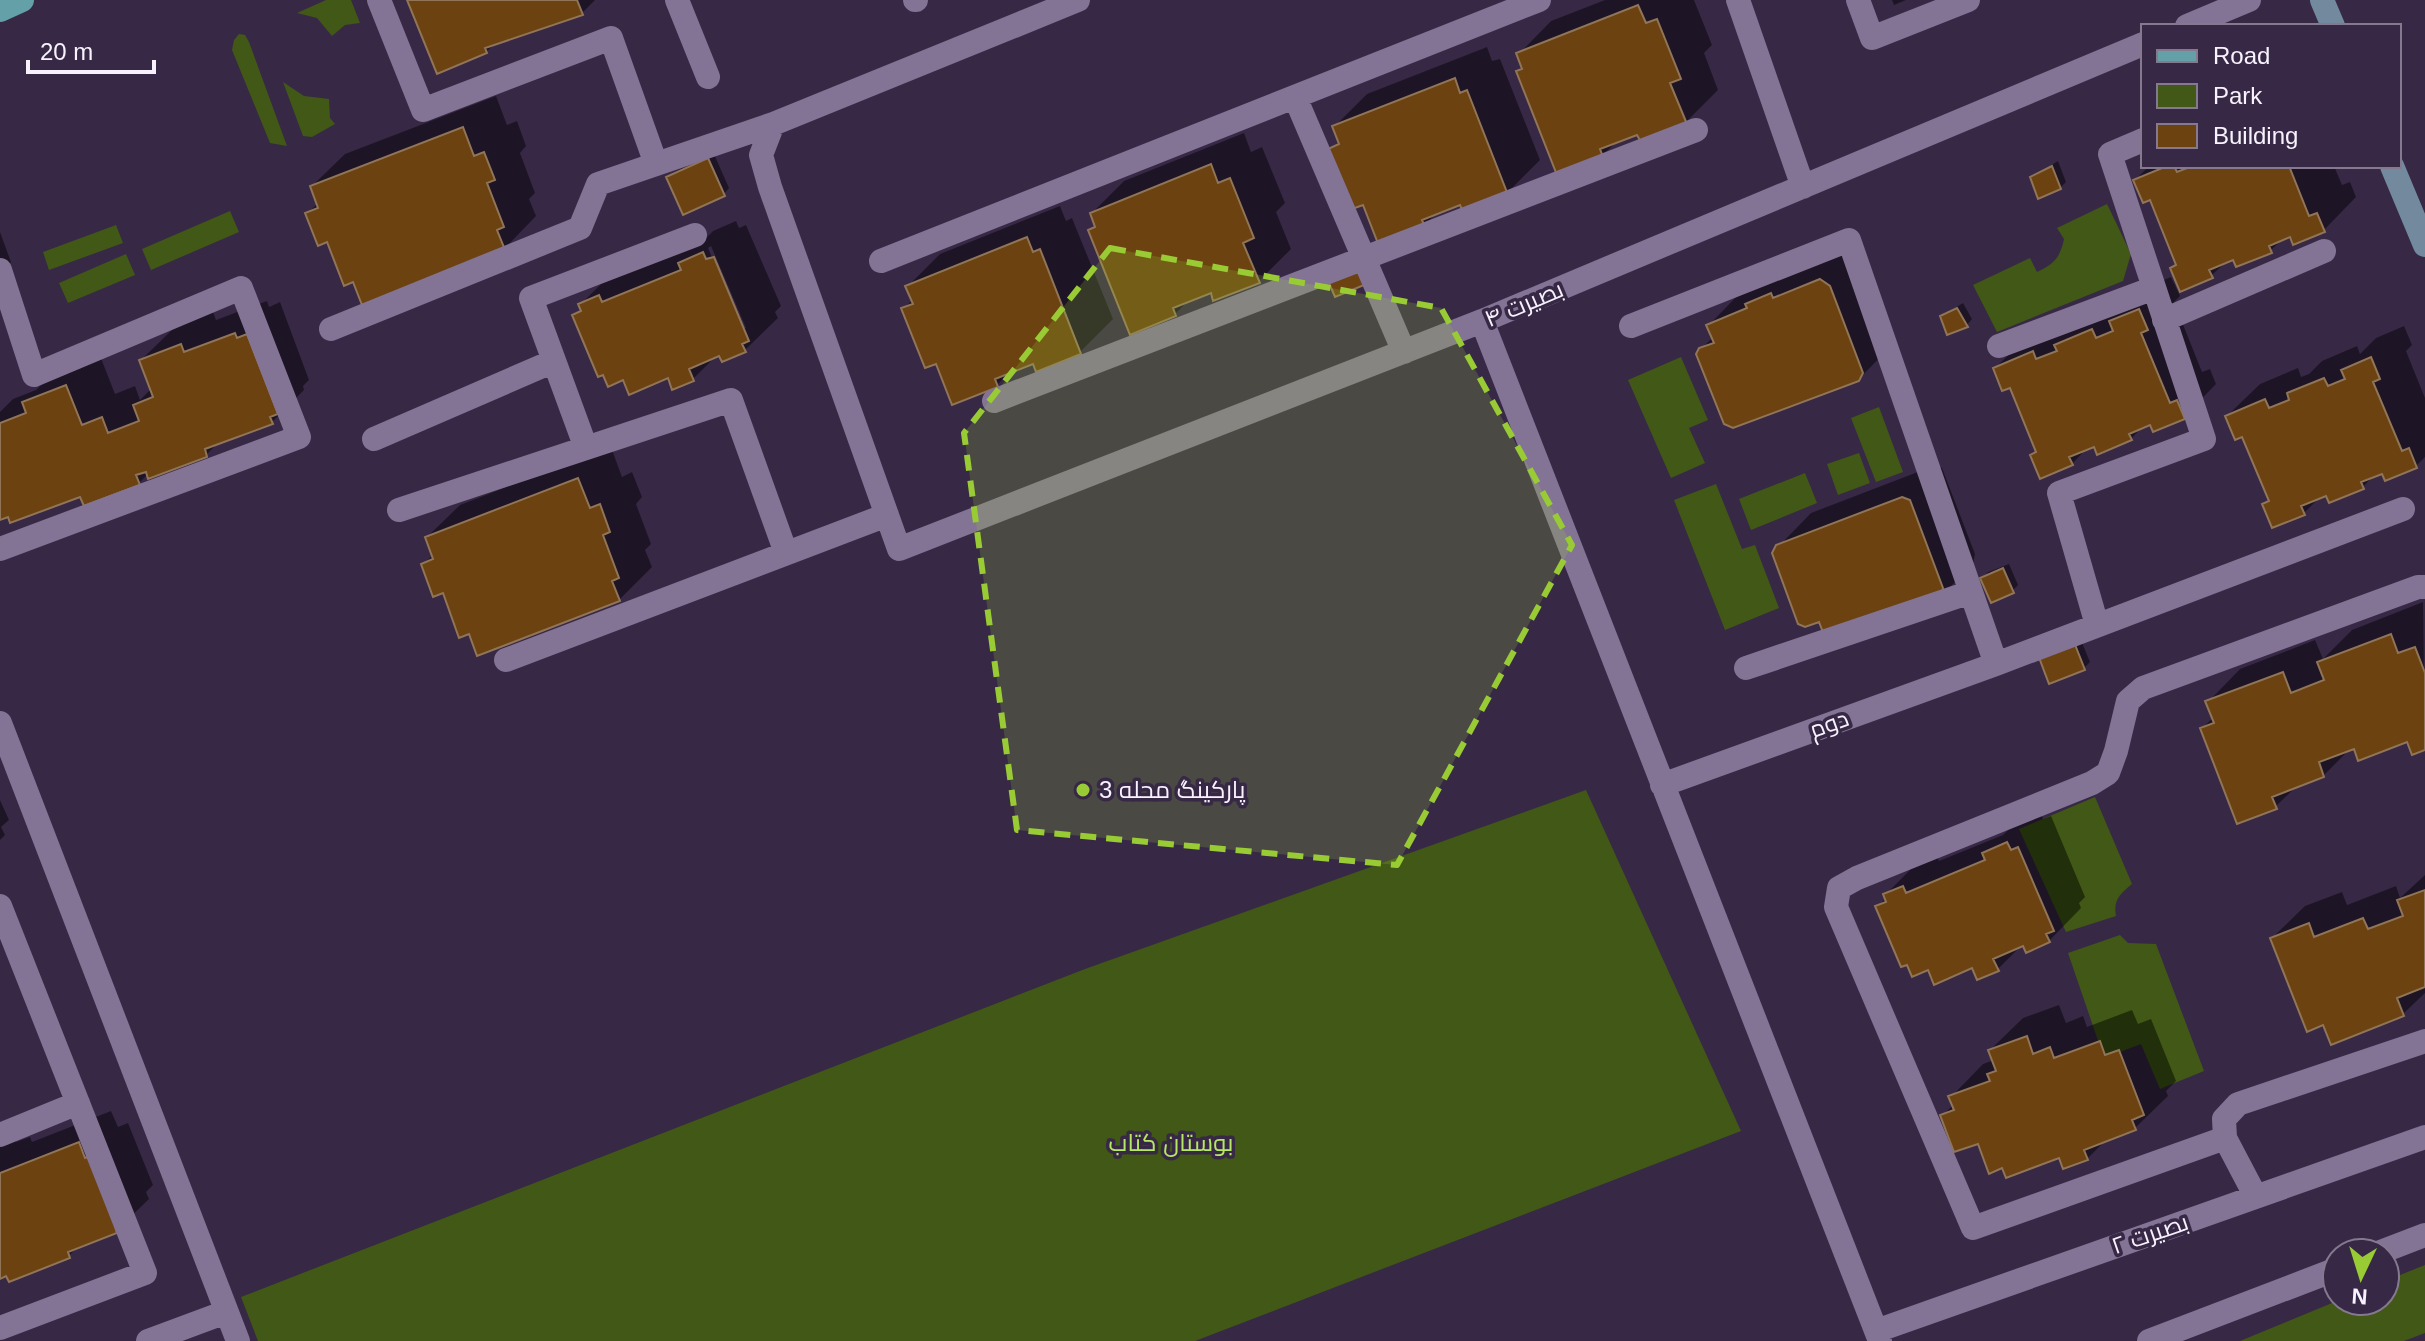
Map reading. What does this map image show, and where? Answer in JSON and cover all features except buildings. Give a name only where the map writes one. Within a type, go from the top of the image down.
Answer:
[{"type":"main road","points":[[0,10],[22,0]]},
{"type":"main road","points":[[2322,0],[2332,24]]},
{"type":"main road","points":[[2393,168],[2425,245]]},
{"type":"street","points":[[379,0],[423,110],[611,38],[656,164]]},
{"type":"street","points":[[677,0],[708,77]]},
{"type":"street","points":[[331,329],[580,228],[598,184],[773,124],[1078,0]]},
{"type":"street","points":[[881,261],[1539,0]]},
{"type":"street","points":[[1738,0],[1803,187]]},
{"type":"street","points":[[1858,0],[1872,38],[1968,0]]},
{"type":"street","points":[[2192,24],[2249,0]]},
{"type":"street","name":"بصیرت ۴","points":[[887,515],[899,549],[1482,321],[2141,45]]},
{"type":"street","points":[[1295,97],[1404,352]]},
{"type":"street","points":[[506,660],[887,515],[770,187],[761,155],[773,124]]},
{"type":"street","points":[[994,401],[1696,130]]},
{"type":"street","points":[[2097,625],[2059,493],[2204,439],[2110,154],[2141,141]]},
{"type":"street","points":[[586,448],[531,298],[695,235]]},
{"type":"street","points":[[1631,326],[1849,240],[1996,664]]},
{"type":"street","points":[[2164,320],[2324,251]]},
{"type":"street","points":[[0,270],[7,318],[34,375],[241,288],[299,437],[0,549]]},
{"type":"street","points":[[1999,346],[2154,288]]},
{"type":"street","points":[[1482,321],[1878,1336]]},
{"type":"street","points":[[374,439],[554,361]]},
{"type":"street","points":[[399,510],[731,400],[786,553]]},
{"type":"street","name":"دوم","points":[[1662,785],[1996,664],[2403,509]]},
{"type":"street","points":[[2225,1138],[1973,1228],[1836,907],[1839,888],[2092,783],[2108,773],[2128,701],[2143,688],[2425,587]]},
{"type":"street","points":[[1746,668],[1971,592]]},
{"type":"street","points":[[0,723],[238,1341]]},
{"type":"street","points":[[0,906],[145,1273],[0,1328]]},
{"type":"street","points":[[2256,1197],[2225,1138],[2224,1119],[2238,1104],[2425,1041]]},
{"type":"street","points":[[0,1135],[78,1103]]},
{"type":"street","name":"بصیرت ۲","points":[[1878,1336],[2425,1137]]},
{"type":"street","points":[[2401,1244],[2425,1235]]},
{"type":"street","points":[[2149,1341],[2187,1334],[2321,1276]]},
{"type":"street","points":[[148,1341],[226,1312]]},
{"type":"highlighted area","points":[[1110,248],[1441,308],[1572,545],[1397,865],[1017,830],[964,433]]},
{"type":"green space","points":[[326,0],[351,0],[360,23],[345,25],[332,36],[317,18],[297,13]]},
{"type":"green space","points":[[239,34],[245,35],[249,42],[287,146],[270,143],[232,50]]},
{"type":"green space","points":[[283,82],[304,96],[329,99],[330,118],[335,124],[312,137],[303,136]]},
{"type":"green space","points":[[2107,204],[2131,254],[2123,281],[1997,332],[1973,285],[2030,258],[2037,272],[2048,266],[2058,256],[2064,239],[2057,228]]},
{"type":"green space","points":[[230,211],[239,232],[151,270],[142,249]]},
{"type":"green space","points":[[116,225],[123,243],[49,270],[43,252]]},
{"type":"green space","points":[[126,254],[135,275],[68,303],[59,283]]},
{"type":"green space","points":[[1681,357],[1708,420],[1689,428],[1705,463],[1671,478],[1628,380]]},
{"type":"green space","points":[[1879,407],[1903,472],[1876,482],[1851,418]]},
{"type":"green space","points":[[1859,453],[1870,483],[1838,495],[1827,464]]},
{"type":"green space","points":[[1805,473],[1817,503],[1751,530],[1739,499]]},
{"type":"green space","points":[[1716,484],[1742,549],[1755,545],[1779,608],[1725,630],[1674,500]]},
{"type":"green space","name":"بوستان کتاب","points":[[1586,790],[1741,1131],[1195,1341],[258,1341],[241,1297],[1085,969]]},
{"type":"green space","points":[[2095,797],[2132,884],[2118,898],[2116,916],[2066,932],[2019,829]]},
{"type":"green space","points":[[2120,935],[2128,943],[2156,944],[2204,1071],[2160,1089],[2141,1044],[2104,1058],[2068,953]]},
{"type":"green space","points":[[2425,1265],[2425,1333],[2404,1341],[2240,1341],[2321,1308],[2321,1317],[2401,1317],[2401,1275]]},
{"type":"place","name":"پارکینگ محله 3","points":[[1083,790]]}]
